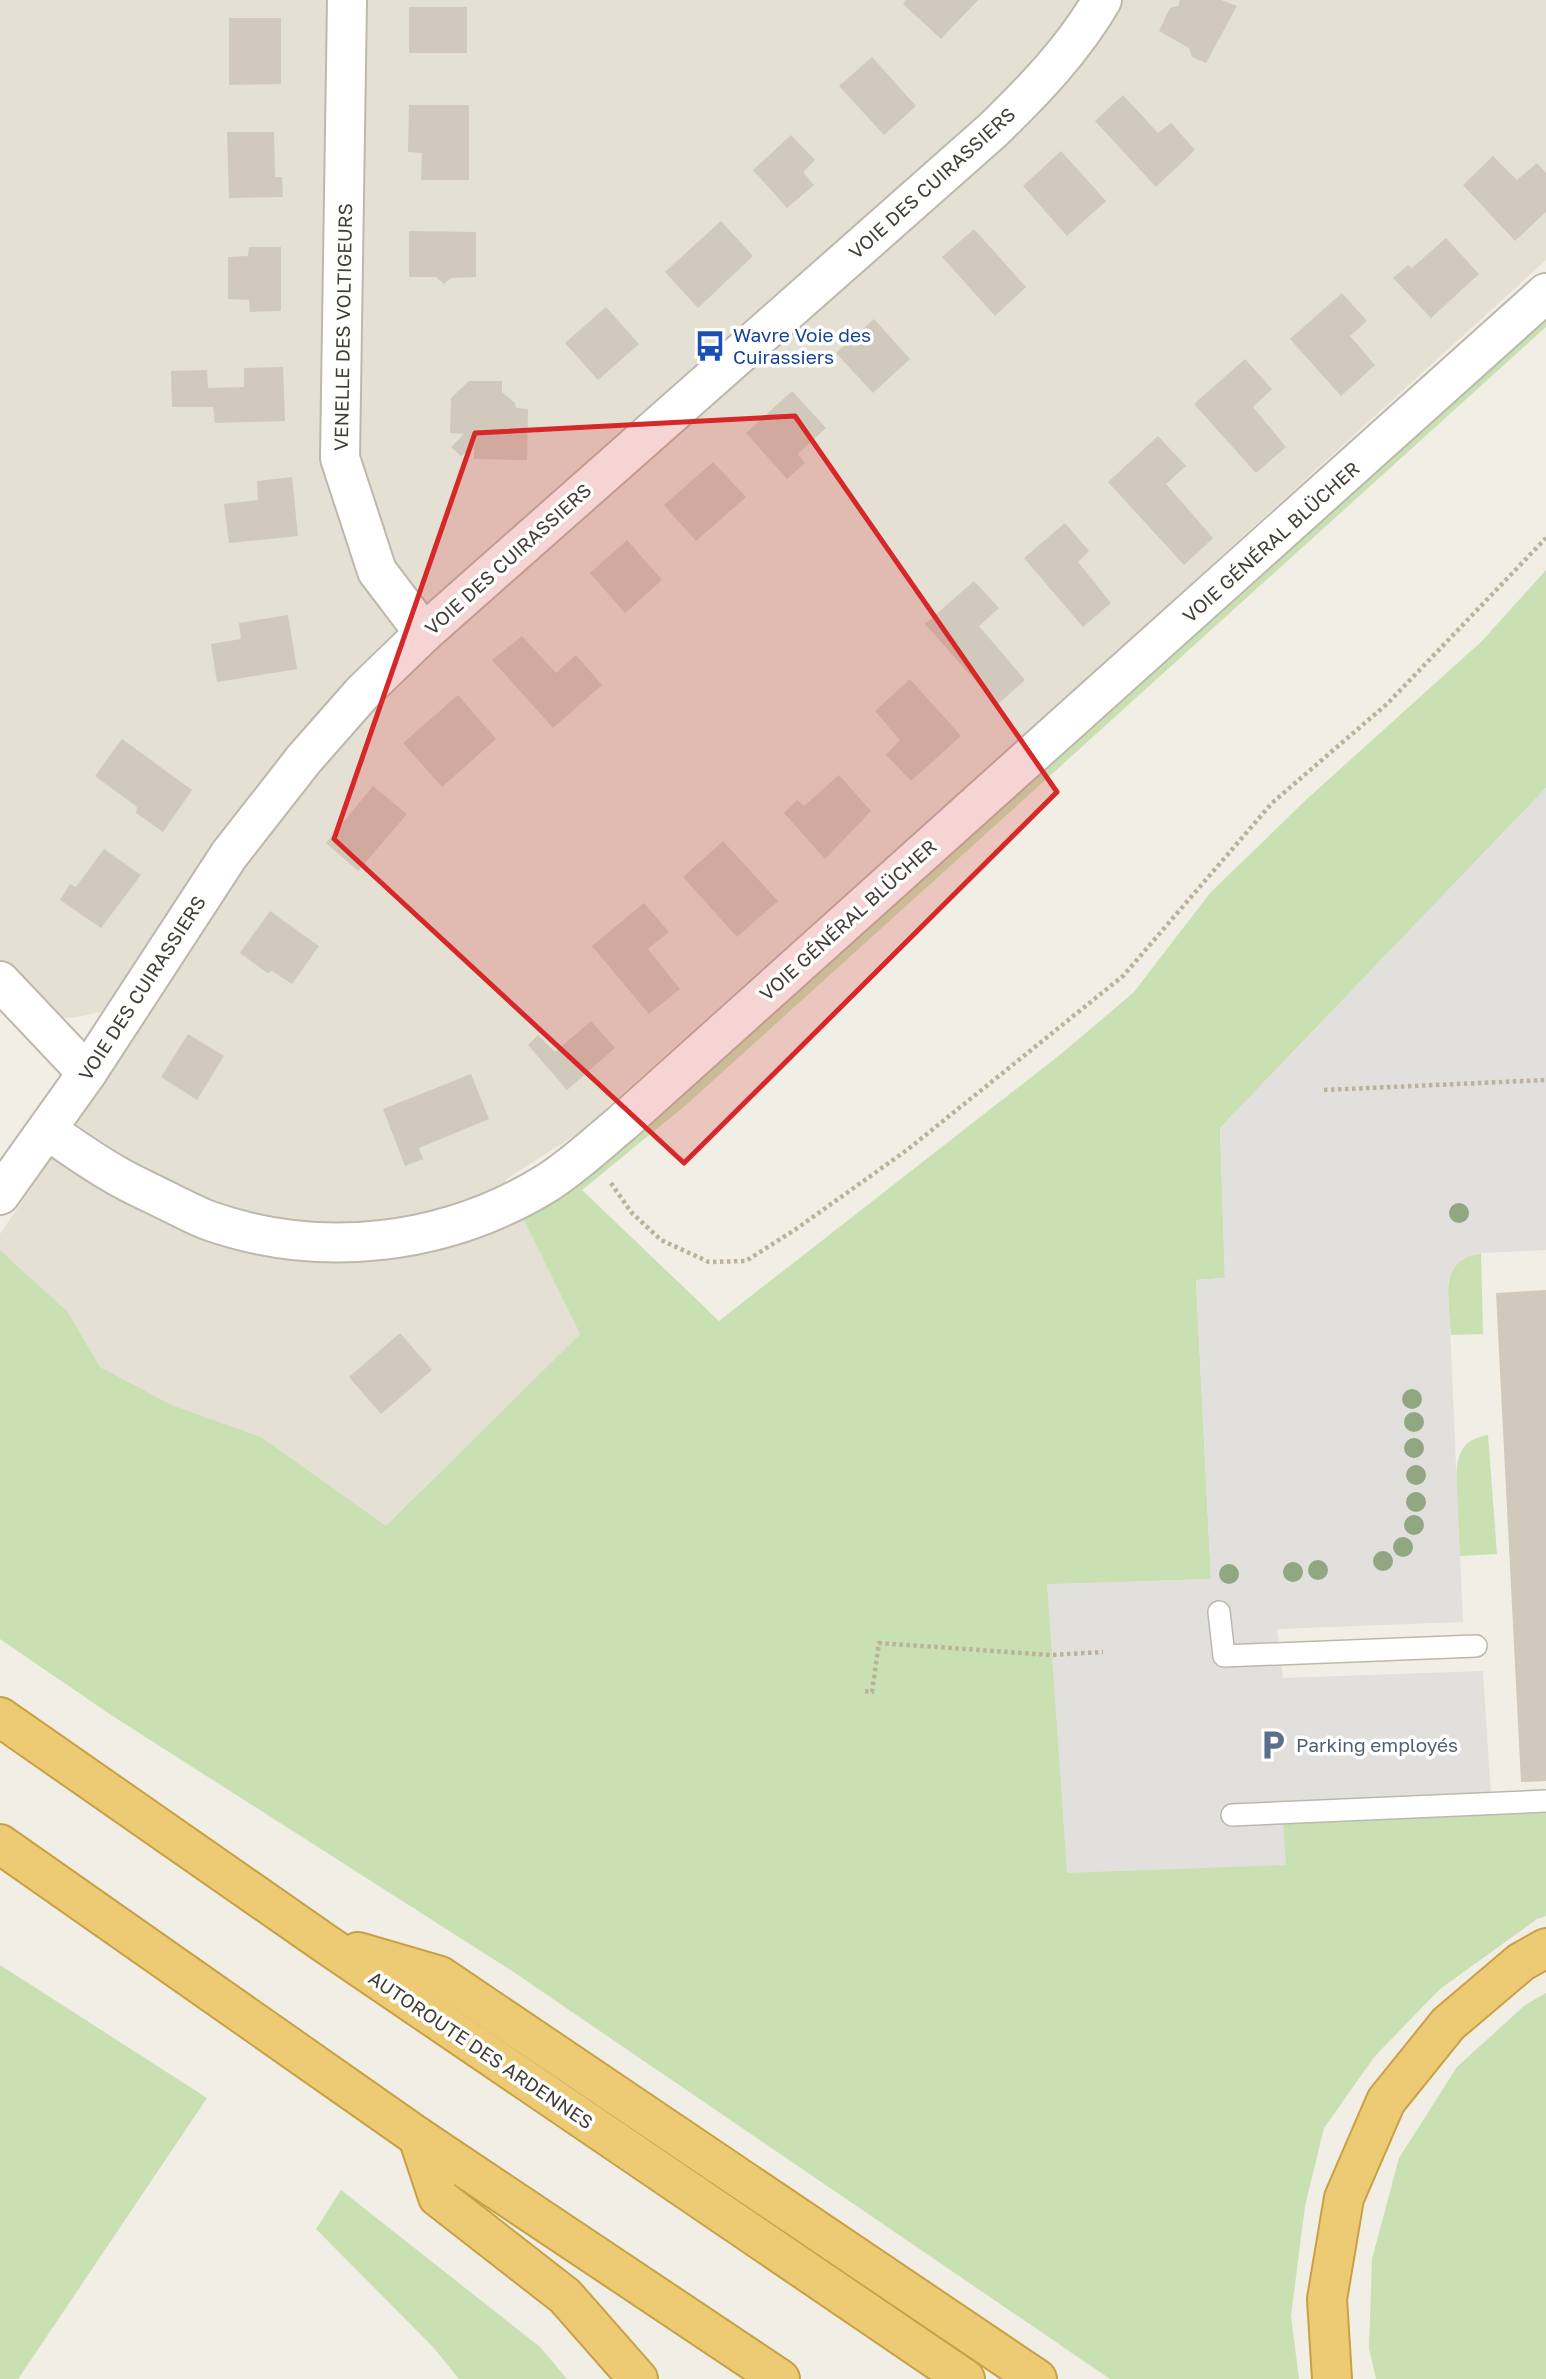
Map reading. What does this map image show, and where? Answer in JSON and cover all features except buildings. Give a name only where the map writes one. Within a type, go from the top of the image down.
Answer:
[{"type":"highway","name":"AUTOROUTE DES ARDENNES","points":[[0,1717],[323,1942],[965,2379]]},
{"type":"highway","points":[[0,1844],[418,2137],[780,2379]]},
{"type":"highway","points":[[323,1942],[440,1976],[1037,2379]]},
{"type":"highway","points":[[1332,2379],[1327,2299],[1344,2198],[1386,2101],[1448,2024],[1521,1962],[1546,1948]]},
{"type":"highway","points":[[418,2137],[438,2197],[565,2296],[638,2379]]},
{"type":"street","name":"VENELLE DES VOLTIGEURS","points":[[347,0],[340,458],[377,571],[424,633]]},
{"type":"street","name":"VOIE DES CUIRASSIERS","points":[[0,1195],[87,1073],[229,855],[312,750],[363,692],[424,633],[993,130],[1046,77],[1091,19],[1102,0]]},
{"type":"street","name":"VOIE GÉNÉRAL BLÜCHER","points":[[47,1130],[115,1175],[207,1220],[253,1234],[293,1241],[342,1243],[390,1240],[435,1231],[519,1199],[550,1181],[582,1157],[1546,293]]},
{"type":"street","points":[[0,982],[87,1073]]},
{"type":"lane","points":[[1219,1612],[1224,1656],[1476,1646]]},
{"type":"lane","points":[[1232,1815],[1546,1801]]},
{"type":"path","points":[[582,1157],[608,1179],[631,1212],[661,1240],[709,1262],[746,1261],[907,1150],[1123,976],[1272,803],[1388,703],[1546,538]]},
{"type":"path","points":[[1324,1090],[1546,1080]]},
{"type":"path","points":[[865,1691],[872,1692],[879,1643],[1051,1655],[1102,1652]]},
{"type":"highlighted area","points":[[795,416],[1057,792],[684,1163],[334,839],[475,433]]},
{"type":"shaded area","points":[[0,0],[1546,0],[1546,260],[1105,662],[577,1134],[505,1180],[580,1334],[386,1527],[261,1437],[172,1405],[100,1367],[68,1312],[0,1250],[0,1234],[137,1031],[102,1012],[71,1018],[43,1016],[0,960]]},
{"type":"shaded area","points":[[1546,788],[1546,1250],[1481,1253],[1463,1258],[1452,1270],[1448,1283],[1463,1622],[1277,1629],[1283,1678],[1483,1671],[1492,1811],[1283,1823],[1286,1865],[1067,1873],[1047,1584],[1211,1579],[1196,1280],[1225,1278],[1220,1128]]},
{"type":"green space","points":[[1546,311],[1546,327],[686,1105],[582,1190],[719,1321],[1061,1054],[1134,992],[1210,893],[1308,798],[1482,641],[1546,570],[1546,788],[1220,1128],[1225,1278],[1196,1280],[1211,1579],[1047,1585],[1285,1865],[1283,1822],[1546,1810],[1546,1916],[1537,1919],[1440,1989],[1375,2056],[1324,2128],[1305,2206],[1291,2316],[1299,2379],[1110,2379],[515,1973],[111,1715],[0,1639],[0,1250],[68,1312],[100,1367],[172,1405],[261,1437],[386,1526],[580,1334],[522,1216]]},
{"type":"green space","points":[[1481,1253],[1483,1334],[1451,1335],[1448,1293],[1452,1272],[1457,1264],[1468,1256]]},
{"type":"green space","points":[[1488,1435],[1497,1554],[1460,1556],[1456,1487],[1458,1461],[1463,1448],[1469,1442]]},
{"type":"green space","points":[[0,1965],[207,2098],[18,2379],[0,2379]]},
{"type":"green space","points":[[1546,1993],[1546,2379],[1376,2379],[1369,2348],[1372,2259],[1399,2158],[1457,2067],[1525,2005]]},
{"type":"green space","points":[[341,2190],[540,2347],[567,2379],[459,2379],[433,2347],[316,2229]]},
{"type":"place","name":"Wavre Voie des Cuirassiers","points":[[710,346]]},
{"type":"place","name":"Parking employés","points":[[1273,1745]]}]
